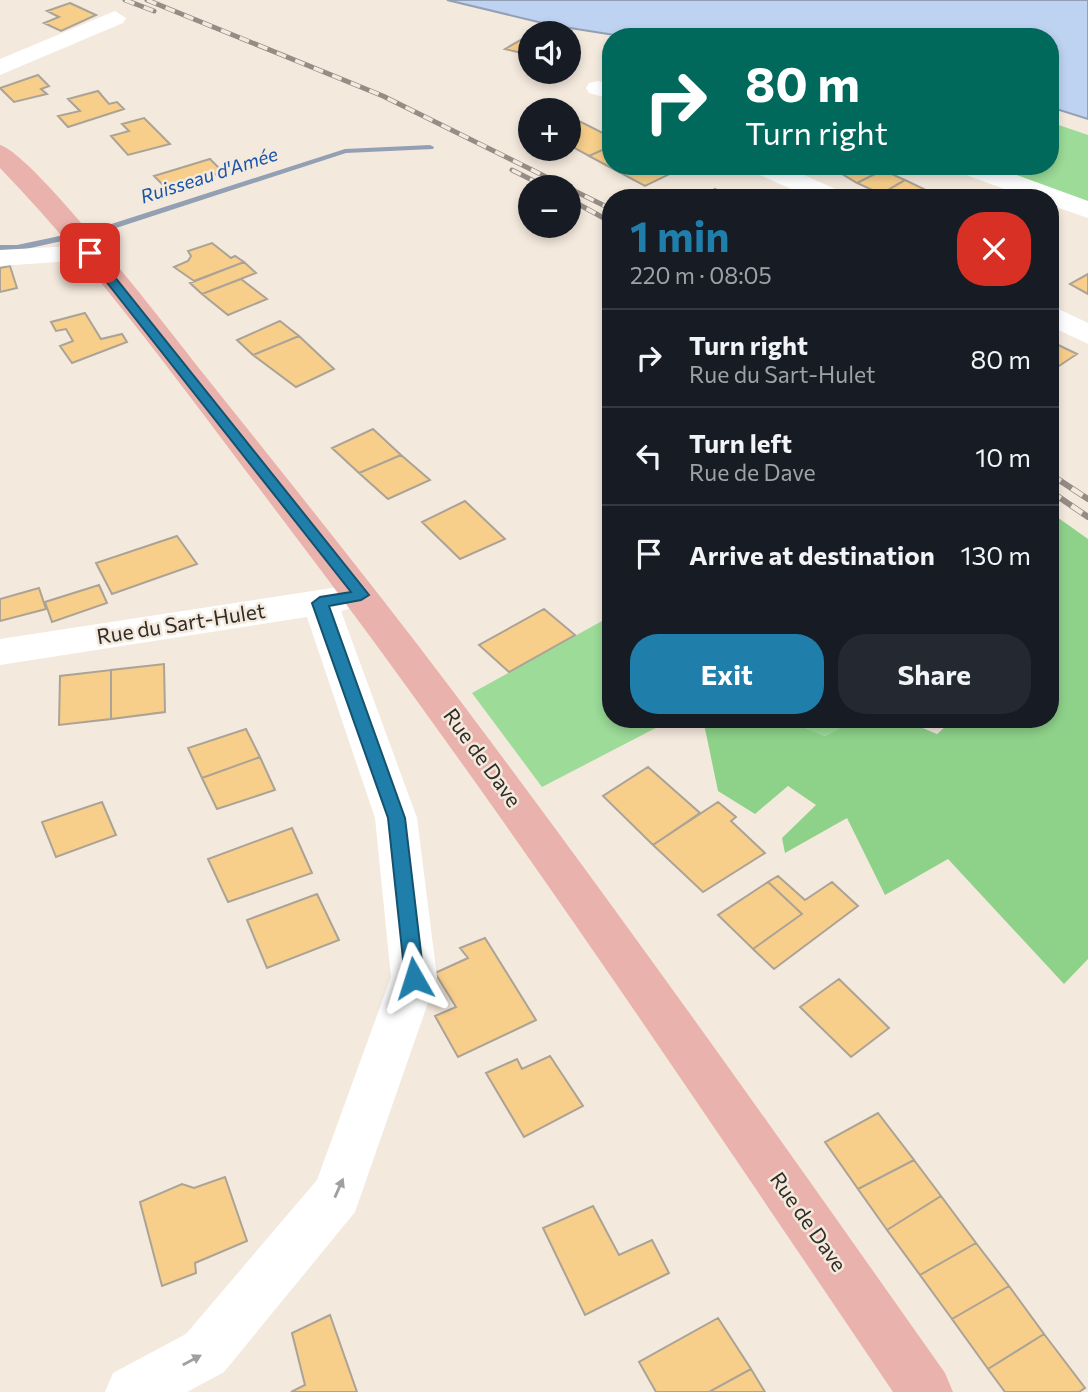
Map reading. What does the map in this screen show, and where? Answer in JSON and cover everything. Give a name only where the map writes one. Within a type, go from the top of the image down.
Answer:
[{"type":"main road","name":"Rue de Dave","points":[[2,156],[90,253],[341,599],[520,810],[926,1392]]},
{"type":"street","points":[[0,68],[115,18]]},
{"type":"street","points":[[782,175],[813,189]]},
{"type":"street","points":[[992,175],[1030,189]]},
{"type":"street","points":[[1059,199],[1088,210]]},
{"type":"street","points":[[0,258],[90,253]]},
{"type":"street","points":[[1059,319],[1088,335]]},
{"type":"street","points":[[132,1392],[205,1353],[337,1195],[414,978],[396,818],[341,599]]},
{"type":"street","name":"Rue du Sart-Hulet","points":[[0,652],[341,599]]},
{"type":"green space","points":[[1059,125],[1088,135],[1088,205],[1059,194],[1059,189],[1047,189],[1010,175],[1059,175]]},
{"type":"green space","points":[[1059,518],[1088,539],[1088,959],[1064,984],[948,859],[885,895],[847,818],[785,853],[782,838],[816,805],[788,786],[755,814],[718,791],[705,728],[806,728],[825,736],[839,728],[923,728],[937,734],[944,728],[1059,728]]},
{"type":"green space","points":[[602,621],[602,728],[656,728],[542,787],[472,693]]},
{"type":"green space","points":[[806,728],[839,728],[825,736]]},
{"type":"water","points":[[447,0],[1088,0],[1088,119],[1059,110],[1059,28],[602,28],[602,33],[581,30],[581,21],[534,21]]},
{"type":"building","points":[[70,3],[96,15],[61,31],[44,23],[59,17],[47,11]]},
{"type":"building","points":[[518,41],[518,52],[505,49]]},
{"type":"building","points":[[38,75],[49,86],[41,89],[47,94],[14,102],[0,88]]},
{"type":"building","points":[[98,91],[109,104],[117,102],[124,109],[68,127],[58,116],[80,111],[68,99]]},
{"type":"building","points":[[144,118],[170,144],[128,155],[111,136],[129,131],[122,124]]},
{"type":"building","points":[[581,122],[602,132],[602,150],[589,156],[581,152]]},
{"type":"building","points":[[602,150],[602,163],[589,156]]},
{"type":"building","points":[[210,159],[223,172],[167,189],[154,176]]},
{"type":"building","points":[[624,175],[668,175],[645,186]]},
{"type":"building","points":[[844,175],[873,175],[857,183]]},
{"type":"building","points":[[873,175],[894,175],[905,180],[890,189],[870,189],[857,183]]},
{"type":"building","points":[[905,180],[924,189],[890,189]]},
{"type":"building","points":[[212,243],[231,258],[235,256],[244,262],[194,281],[174,267],[188,261],[191,256],[188,251]]},
{"type":"building","points":[[244,262],[256,273],[202,294],[190,283]]},
{"type":"building","points":[[10,266],[17,288],[0,292],[0,268]]},
{"type":"building","points":[[1088,274],[1088,294],[1070,284]]},
{"type":"building","points":[[241,279],[267,299],[228,315],[202,294]]},
{"type":"building","points":[[85,313],[101,339],[122,334],[127,342],[72,363],[60,346],[73,341],[66,329],[56,331],[51,322]]},
{"type":"building","points":[[280,321],[299,336],[253,355],[237,340]]},
{"type":"building","points":[[299,336],[334,369],[296,387],[253,355]]},
{"type":"building","points":[[1059,345],[1077,354],[1059,366]]},
{"type":"building","points":[[373,429],[401,455],[359,473],[332,448]]},
{"type":"building","points":[[401,455],[430,480],[388,499],[359,473]]},
{"type":"building","points":[[465,501],[505,539],[460,559],[422,522]]},
{"type":"building","points":[[177,536],[197,564],[112,594],[96,563]]},
{"type":"building","points":[[99,585],[107,603],[52,622],[45,602]]},
{"type":"building","points":[[39,588],[46,609],[0,621],[0,599]]},
{"type":"building","points":[[544,609],[575,635],[509,672],[479,645]]},
{"type":"building","points":[[164,664],[165,712],[111,719],[111,670]]},
{"type":"building","points":[[111,670],[111,719],[59,725],[60,676]]},
{"type":"building","points":[[246,729],[260,757],[202,778],[188,748]]},
{"type":"building","points":[[260,757],[275,790],[217,809],[202,778]]},
{"type":"building","points":[[648,767],[700,813],[653,845],[603,796]]},
{"type":"building","points":[[102,802],[116,835],[56,857],[42,822]]},
{"type":"building","points":[[718,802],[736,817],[731,821],[765,853],[703,892],[653,845]]},
{"type":"building","points":[[292,828],[312,873],[228,902],[208,859]]},
{"type":"building","points":[[778,876],[805,900],[832,882],[858,906],[774,969],[753,949],[802,914],[768,882]]},
{"type":"building","points":[[768,882],[802,914],[753,949],[718,915]]},
{"type":"building","points":[[317,894],[339,940],[267,968],[247,920]]},
{"type":"building","points":[[485,938],[536,1020],[458,1057],[435,1016],[456,1007],[435,973],[468,958],[460,948]]},
{"type":"building","points":[[839,979],[889,1028],[851,1057],[800,1007]]},
{"type":"building","points":[[550,1056],[583,1106],[524,1137],[486,1073],[517,1059],[522,1069]]},
{"type":"building","points":[[878,1113],[914,1160],[858,1189],[825,1142]]},
{"type":"building","points":[[914,1160],[941,1196],[887,1230],[858,1189]]},
{"type":"building","points":[[225,1177],[247,1241],[195,1263],[196,1273],[162,1286],[140,1202],[182,1184],[194,1188]]},
{"type":"building","points":[[941,1196],[976,1243],[920,1275],[887,1230]]},
{"type":"building","points":[[593,1206],[619,1255],[652,1240],[669,1273],[585,1315],[543,1228]]},
{"type":"building","points":[[976,1243],[1009,1286],[952,1319],[920,1275]]},
{"type":"building","points":[[1009,1286],[1044,1334],[988,1369],[952,1319]]},
{"type":"building","points":[[330,1315],[357,1392],[291,1392],[305,1385],[292,1333]]},
{"type":"building","points":[[718,1318],[751,1369],[709,1392],[656,1392],[639,1362]]},
{"type":"building","points":[[1044,1334],[1085,1388],[1079,1392],[1005,1392],[988,1369]]},
{"type":"building","points":[[751,1369],[765,1392],[709,1392]]},
{"type":"waterway","name":"Ruisseau d'Amée","points":[[0,248],[17,248],[104,229],[345,151],[430,147]]},
{"type":"railway","points":[[125,0],[154,11]]},
{"type":"railway","points":[[147,0],[383,96],[602,205]]},
{"type":"railway","points":[[512,170],[522,175]]},
{"type":"railway","points":[[581,206],[602,217]]},
{"type":"railway","points":[[1059,480],[1088,499]]},
{"type":"railway","points":[[1059,497],[1088,517]]},
{"type":"route","points":[[90,253],[361,595],[320,603],[396,818],[414,978]]}]
